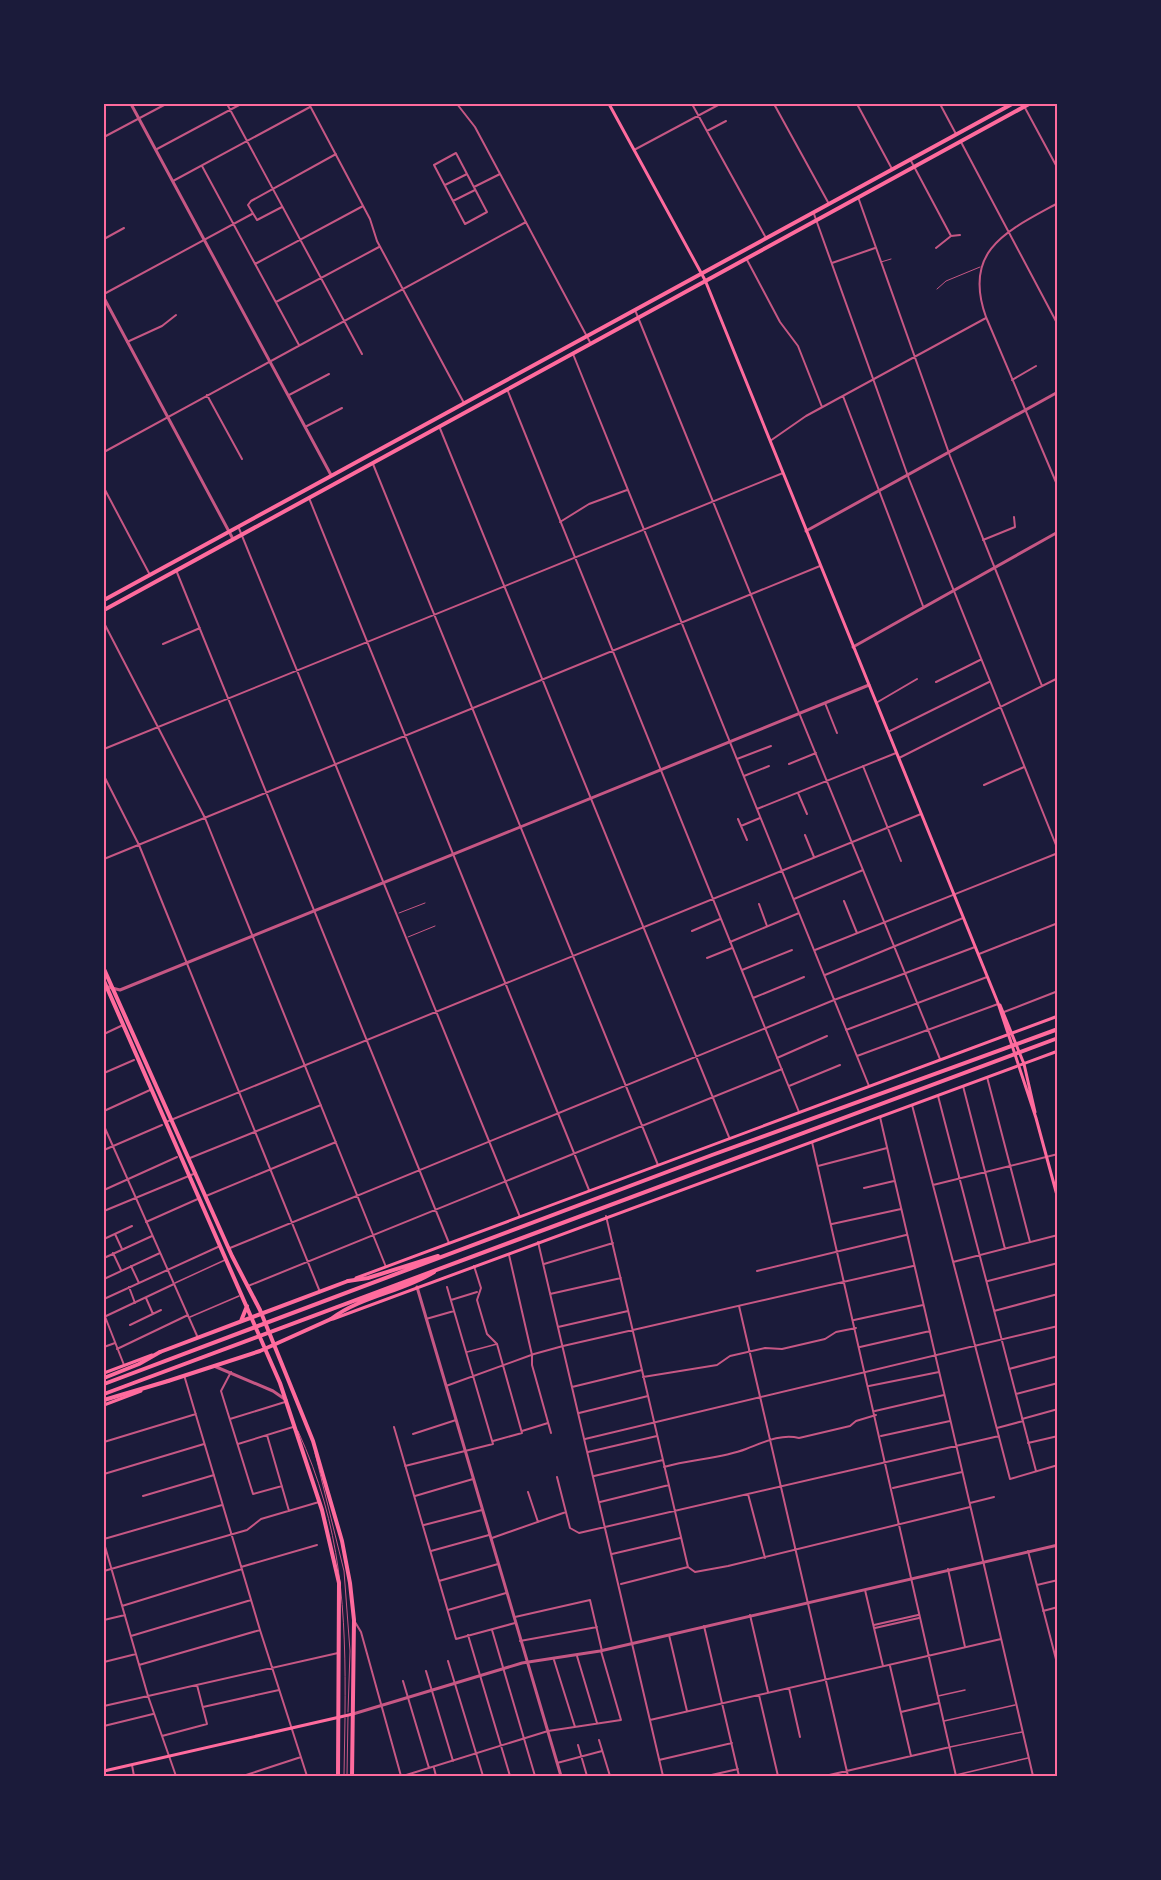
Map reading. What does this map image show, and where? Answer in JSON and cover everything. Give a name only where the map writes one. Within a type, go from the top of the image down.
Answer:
[{"type":"main road","points":[[609,104],[705,280],[963,918],[1013,1032],[1024,1064],[1058,1199]]},
{"type":"main road","points":[[104,600],[1012,104]]},
{"type":"main road","points":[[104,610],[1029,104]]},
{"type":"main road","points":[[956,134],[966,138]]},
{"type":"main road","points":[[763,249],[765,238]]},
{"type":"main road","points":[[439,426],[441,415]]},
{"type":"main road","points":[[328,487],[331,475]]},
{"type":"main road","points":[[104,969],[229,1248],[273,1339],[310,1431],[342,1541],[354,1620],[353,1714],[348,1776]]},
{"type":"main road","points":[[104,981],[152,1089],[164,1123],[264,1343],[296,1426],[319,1502],[339,1583],[344,1717],[338,1776]]},
{"type":"main road","points":[[999,1003],[1036,1118]]},
{"type":"main road","points":[[104,1373],[1058,1016]]},
{"type":"main road","points":[[104,1384],[1058,1029]]},
{"type":"main road","points":[[104,1394],[1058,1038]]},
{"type":"main road","points":[[104,1405],[184,1374],[266,1349],[332,1319],[417,1287],[1058,1051]]},
{"type":"main road","points":[[348,1281],[448,1255]]},
{"type":"main road","points":[[332,1319],[352,1308],[413,1284],[439,1268]]},
{"type":"main road","points":[[241,1322],[247,1306]]},
{"type":"main road","points":[[104,1378],[139,1364],[160,1352]]},
{"type":"main road","points":[[104,1400],[168,1381]]},
{"type":"main road","points":[[104,1771],[353,1714]]},
{"type":"street","points":[[131,104],[331,475]]},
{"type":"street","points":[[104,137],[166,104]]},
{"type":"street","points":[[228,104],[362,354]]},
{"type":"street","points":[[156,150],[242,104]]},
{"type":"street","points":[[457,104],[476,127],[591,344]]},
{"type":"street","points":[[692,104],[765,238]]},
{"type":"street","points":[[634,150],[720,104]]},
{"type":"street","points":[[774,104],[829,204]]},
{"type":"street","points":[[857,104],[892,169]]},
{"type":"street","points":[[940,104],[956,134]]},
{"type":"street","points":[[173,181],[310,105],[363,206],[380,247],[464,403]]},
{"type":"street","points":[[1024,106],[1058,169]]},
{"type":"street","points":[[707,131],[726,121]]},
{"type":"street","points":[[960,141],[1058,325]]},
{"type":"street","points":[[456,153],[475,188],[487,212],[465,224],[434,165],[456,153]]},
{"type":"street","points":[[282,207],[258,220],[252,214],[249,202],[336,154]]},
{"type":"street","points":[[910,159],[951,236]]},
{"type":"street","points":[[202,166],[299,345]]},
{"type":"street","points":[[445,185],[467,174]]},
{"type":"street","points":[[453,201],[500,174]]},
{"type":"street","points":[[858,196],[949,453],[1042,686]]},
{"type":"street","points":[[1058,204],[1007,231],[993,244],[982,266],[978,288],[986,317],[1058,487]]},
{"type":"street","points":[[255,264],[363,206]]},
{"type":"street","points":[[812,213],[817,219],[908,476],[952,591],[1058,851],[814,951]]},
{"type":"street","points":[[233,539],[104,296],[252,214]]},
{"type":"street","points":[[104,452],[343,319],[526,222]]},
{"type":"street","points":[[104,239],[124,228]]},
{"type":"street","points":[[936,248],[951,236],[960,234]]},
{"type":"street","points":[[276,302],[380,247]]},
{"type":"street","points":[[832,263],[876,248]]},
{"type":"street","points":[[746,258],[780,322],[798,346],[822,407]]},
{"type":"street","points":[[635,310],[940,1059]]},
{"type":"street","points":[[127,342],[162,326],[176,315]]},
{"type":"street","points":[[770,441],[822,407],[986,317]]},
{"type":"street","points":[[573,353],[869,1086]]},
{"type":"street","points":[[1012,380],[1036,366]]},
{"type":"street","points":[[289,395],[329,374]]},
{"type":"street","points":[[507,389],[799,1112]]},
{"type":"street","points":[[807,531],[1058,392]]},
{"type":"street","points":[[207,395],[242,459]]},
{"type":"street","points":[[843,396],[923,607]]},
{"type":"street","points":[[306,427],[342,408]]},
{"type":"street","points":[[439,426],[730,1138]]},
{"type":"street","points":[[373,463],[658,1165]]},
{"type":"street","points":[[104,749],[783,473]]},
{"type":"street","points":[[104,488],[150,575]]},
{"type":"street","points":[[560,522],[589,504],[628,490]]},
{"type":"street","points":[[309,498],[589,1191]]},
{"type":"street","points":[[983,540],[1015,527],[1014,517]]},
{"type":"street","points":[[238,526],[520,1217]]},
{"type":"street","points":[[853,647],[1058,532]]},
{"type":"street","points":[[104,859],[820,566]]},
{"type":"street","points":[[176,570],[449,1244]]},
{"type":"street","points":[[104,623],[205,818],[386,1267]]},
{"type":"street","points":[[163,644],[200,628]]},
{"type":"street","points":[[936,682],[980,660]]},
{"type":"street","points":[[898,758],[1058,678]]},
{"type":"street","points":[[876,703],[917,679]]},
{"type":"street","points":[[888,732],[989,682]]},
{"type":"street","points":[[105,986],[120,990],[868,685]]},
{"type":"street","points":[[825,702],[837,733]]},
{"type":"street","points":[[737,759],[771,746]]},
{"type":"street","points":[[789,764],[816,753]]},
{"type":"street","points":[[757,809],[896,753]]},
{"type":"street","points":[[744,776],[769,766]]},
{"type":"street","points":[[863,766],[901,861]]},
{"type":"street","points":[[984,785],[1024,767]]},
{"type":"street","points":[[104,776],[139,845],[320,1292]]},
{"type":"street","points":[[798,793],[807,813]]},
{"type":"street","points":[[104,1150],[239,1092],[921,814]]},
{"type":"street","points":[[741,826],[761,818]]},
{"type":"street","points":[[738,819],[747,840]]},
{"type":"street","points":[[805,835],[814,857]]},
{"type":"street","points":[[794,899],[863,870]]},
{"type":"street","points":[[844,901],[857,933]]},
{"type":"street","points":[[759,904],[767,927]]},
{"type":"street","points":[[730,942],[799,913]]},
{"type":"street","points":[[824,975],[963,918]]},
{"type":"street","points":[[692,931],[721,919]]},
{"type":"street","points":[[978,954],[1058,923]]},
{"type":"street","points":[[229,1248],[834,1000],[975,947]]},
{"type":"street","points":[[706,958],[733,948]]},
{"type":"street","points":[[742,970],[792,950]]},
{"type":"street","points":[[753,998],[804,977]]},
{"type":"street","points":[[846,1030],[988,977]]},
{"type":"street","points":[[1004,1012],[1058,990]]},
{"type":"street","points":[[857,1056],[999,1003]]},
{"type":"street","points":[[104,1034],[123,1025]]},
{"type":"street","points":[[777,1058],[827,1036]]},
{"type":"street","points":[[104,1073],[134,1060]]},
{"type":"street","points":[[789,1086],[840,1065]]},
{"type":"street","points":[[248,1286],[782,1069]]},
{"type":"street","points":[[987,1077],[1030,1242]]},
{"type":"street","points":[[963,1086],[1005,1249]]},
{"type":"street","points":[[104,1111],[152,1089]]},
{"type":"street","points":[[938,1095],[1036,1471]]},
{"type":"street","points":[[189,1159],[321,1105]]},
{"type":"street","points":[[912,1105],[1010,1479],[1058,1465]]},
{"type":"street","points":[[880,1117],[1033,1776]]},
{"type":"street","points":[[104,1126],[198,1338]]},
{"type":"street","points":[[812,1141],[893,1488],[910,1578],[956,1776],[1029,1758]]},
{"type":"street","points":[[206,1196],[336,1142]]},
{"type":"street","points":[[818,1166],[887,1148]]},
{"type":"street","points":[[933,1185],[1058,1154]]},
{"type":"street","points":[[104,1190],[177,1157]]},
{"type":"street","points":[[104,1211],[196,1173]]},
{"type":"street","points":[[864,1188],[895,1181]]},
{"type":"street","points":[[146,1222],[200,1198]]},
{"type":"street","points":[[832,1224],[901,1209]]},
{"type":"street","points":[[606,1216],[688,1567],[695,1572],[796,1551],[994,1497]]},
{"type":"street","points":[[104,1239],[132,1226]]},
{"type":"street","points":[[115,1233],[122,1249]]},
{"type":"street","points":[[757,1271],[907,1235]]},
{"type":"street","points":[[953,1263],[1058,1235]]},
{"type":"street","points":[[104,1258],[152,1236]]},
{"type":"street","points":[[538,1242],[620,1584],[663,1776]]},
{"type":"street","points":[[543,1264],[613,1243]]},
{"type":"street","points":[[104,1299],[220,1246]]},
{"type":"street","points":[[113,1253],[121,1271]]},
{"type":"street","points":[[104,1279],[160,1253]]},
{"type":"street","points":[[508,1253],[532,1355],[532,1365],[551,1433]]},
{"type":"street","points":[[124,1365],[104,1316],[226,1259]]},
{"type":"street","points":[[986,1282],[1058,1263]]},
{"type":"street","points":[[446,1386],[563,1346],[914,1265]]},
{"type":"street","points":[[131,1266],[139,1283]]},
{"type":"street","points":[[474,1266],[481,1288],[477,1300],[487,1334],[497,1344],[521,1432]]},
{"type":"street","points":[[550,1294],[621,1278]]},
{"type":"street","points":[[129,1287],[135,1303]]},
{"type":"street","points":[[417,1287],[561,1776]]},
{"type":"street","points":[[447,1287],[492,1443]]},
{"type":"street","points":[[451,1300],[479,1291]]},
{"type":"street","points":[[994,1311],[1058,1294]]},
{"type":"street","points":[[117,1348],[238,1296]]},
{"type":"street","points":[[146,1298],[153,1314]]},
{"type":"street","points":[[854,1320],[923,1305]]},
{"type":"street","points":[[739,1306],[848,1776]]},
{"type":"street","points":[[129,1326],[161,1310]]},
{"type":"street","points":[[426,1318],[454,1311]]},
{"type":"street","points":[[558,1328],[628,1311]]},
{"type":"street","points":[[585,1439],[936,1357],[1058,1326]]},
{"type":"street","points":[[644,1377],[717,1365],[729,1357],[792,1347],[856,1328]]},
{"type":"street","points":[[860,1347],[930,1331]]},
{"type":"street","points":[[104,1347],[115,1342]]},
{"type":"street","points":[[467,1353],[497,1344]]},
{"type":"street","points":[[1009,1369],[1058,1356]]},
{"type":"street","points":[[214,1366],[273,1391],[287,1401]]},
{"type":"street","points":[[572,1386],[642,1370]]},
{"type":"street","points":[[231,1372],[221,1391],[253,1494],[282,1486]]},
{"type":"street","points":[[869,1386],[939,1372]]},
{"type":"street","points":[[184,1374],[241,1568],[307,1776]]},
{"type":"street","points":[[1016,1394],[1058,1383]]},
{"type":"street","points":[[875,1411],[944,1395]]},
{"type":"street","points":[[579,1413],[648,1396]]},
{"type":"street","points":[[230,1419],[287,1401]]},
{"type":"street","points":[[997,1428],[1058,1409]]},
{"type":"street","points":[[104,1442],[196,1414]]},
{"type":"street","points":[[664,1467],[748,1449],[770,1440],[791,1436],[799,1438],[850,1426],[856,1421],[876,1415]]},
{"type":"street","points":[[412,1434],[456,1420]]},
{"type":"street","points":[[881,1436],[950,1421]]},
{"type":"street","points":[[405,1466],[465,1452],[548,1423]]},
{"type":"street","points":[[238,1444],[296,1426]]},
{"type":"street","points":[[394,1427],[456,1639],[515,1623]]},
{"type":"street","points":[[267,1435],[289,1511]]},
{"type":"street","points":[[588,1452],[657,1436]]},
{"type":"street","points":[[557,1477],[570,1528],[575,1533],[999,1436]]},
{"type":"street","points":[[1028,1443],[1058,1436]]},
{"type":"street","points":[[104,1474],[205,1444]]},
{"type":"street","points":[[594,1476],[663,1460]]},
{"type":"street","points":[[893,1488],[962,1472]]},
{"type":"street","points":[[143,1496],[214,1475]]},
{"type":"street","points":[[414,1496],[473,1479]]},
{"type":"street","points":[[600,1502],[669,1485]]},
{"type":"street","points":[[528,1492],[538,1522]]},
{"type":"street","points":[[748,1494],[765,1558]]},
{"type":"street","points":[[104,1571],[249,1529],[263,1519],[319,1502]]},
{"type":"street","points":[[176,1776],[148,1696],[104,1541],[223,1504]]},
{"type":"street","points":[[423,1525],[482,1510]]},
{"type":"street","points":[[430,1551],[490,1537],[566,1512]]},
{"type":"street","points":[[612,1554],[681,1538]]},
{"type":"street","points":[[122,1606],[317,1545]]},
{"type":"street","points":[[353,1714],[526,1662],[554,1660],[634,1644],[808,1601],[1058,1545]]},
{"type":"street","points":[[1028,1551],[1058,1667]]},
{"type":"street","points":[[439,1581],[498,1564]]},
{"type":"street","points":[[620,1584],[688,1567]]},
{"type":"street","points":[[948,1569],[965,1647]]},
{"type":"street","points":[[1037,1585],[1058,1580]]},
{"type":"street","points":[[865,1589],[883,1666]]},
{"type":"street","points":[[447,1610],[506,1593]]},
{"type":"street","points":[[131,1636],[251,1600]]},
{"type":"street","points":[[354,1620],[361,1632],[380,1706],[402,1776],[548,1731],[621,1720],[601,1651],[591,1600],[513,1617]]},
{"type":"street","points":[[1043,1611],[1058,1607]]},
{"type":"street","points":[[104,1620],[125,1615]]},
{"type":"street","points":[[750,1615],[768,1692]]},
{"type":"street","points":[[874,1627],[919,1616]]},
{"type":"street","points":[[704,1626],[739,1776]]},
{"type":"street","points":[[520,1641],[597,1627]]},
{"type":"street","points":[[492,1629],[535,1776]]},
{"type":"street","points":[[139,1665],[260,1630]]},
{"type":"street","points":[[468,1635],[510,1776]]},
{"type":"street","points":[[669,1635],[687,1711]]},
{"type":"street","points":[[650,1720],[1001,1639]]},
{"type":"street","points":[[1051,1641],[1058,1639]]},
{"type":"street","points":[[104,1706],[340,1653]]},
{"type":"street","points":[[104,1662],[136,1654]]},
{"type":"street","points":[[577,1656],[597,1724]]},
{"type":"street","points":[[554,1660],[574,1727]]},
{"type":"street","points":[[448,1661],[483,1776]]},
{"type":"street","points":[[889,1665],[911,1756]]},
{"type":"street","points":[[426,1671],[453,1761]]},
{"type":"street","points":[[403,1681],[429,1768]]},
{"type":"street","points":[[162,1736],[207,1724],[197,1685]]},
{"type":"street","points":[[789,1688],[800,1737]]},
{"type":"street","points":[[203,1707],[279,1690]]},
{"type":"street","points":[[938,1696],[965,1690]]},
{"type":"street","points":[[759,1695],[778,1776]]},
{"type":"street","points":[[901,1712],[939,1703]]},
{"type":"street","points":[[944,1722],[1016,1705]]},
{"type":"street","points":[[104,1726],[154,1714]]},
{"type":"street","points":[[825,1776],[1022,1731]]},
{"type":"street","points":[[599,1740],[610,1776]]},
{"type":"street","points":[[660,1760],[732,1743]]},
{"type":"street","points":[[578,1745],[587,1776]]},
{"type":"street","points":[[557,1763],[602,1751]]},
{"type":"street","points":[[243,1776],[301,1757]]},
{"type":"street","points":[[132,1765],[134,1776]]},
{"type":"street","points":[[434,1767],[436,1776]]},
{"type":"street","points":[[707,1776],[738,1769]]},
{"type":"lane","points":[[881,262],[891,259]]},
{"type":"lane","points":[[937,289],[946,281],[982,266]]},
{"type":"lane","points":[[397,914],[425,903]]},
{"type":"lane","points":[[406,937],[435,926]]},
{"type":"lane","points":[[296,1426],[310,1457],[325,1504],[342,1580],[344,1717],[348,1776]]},
{"type":"lane","points":[[310,1431],[344,1570],[350,1651],[344,1717]]}]
